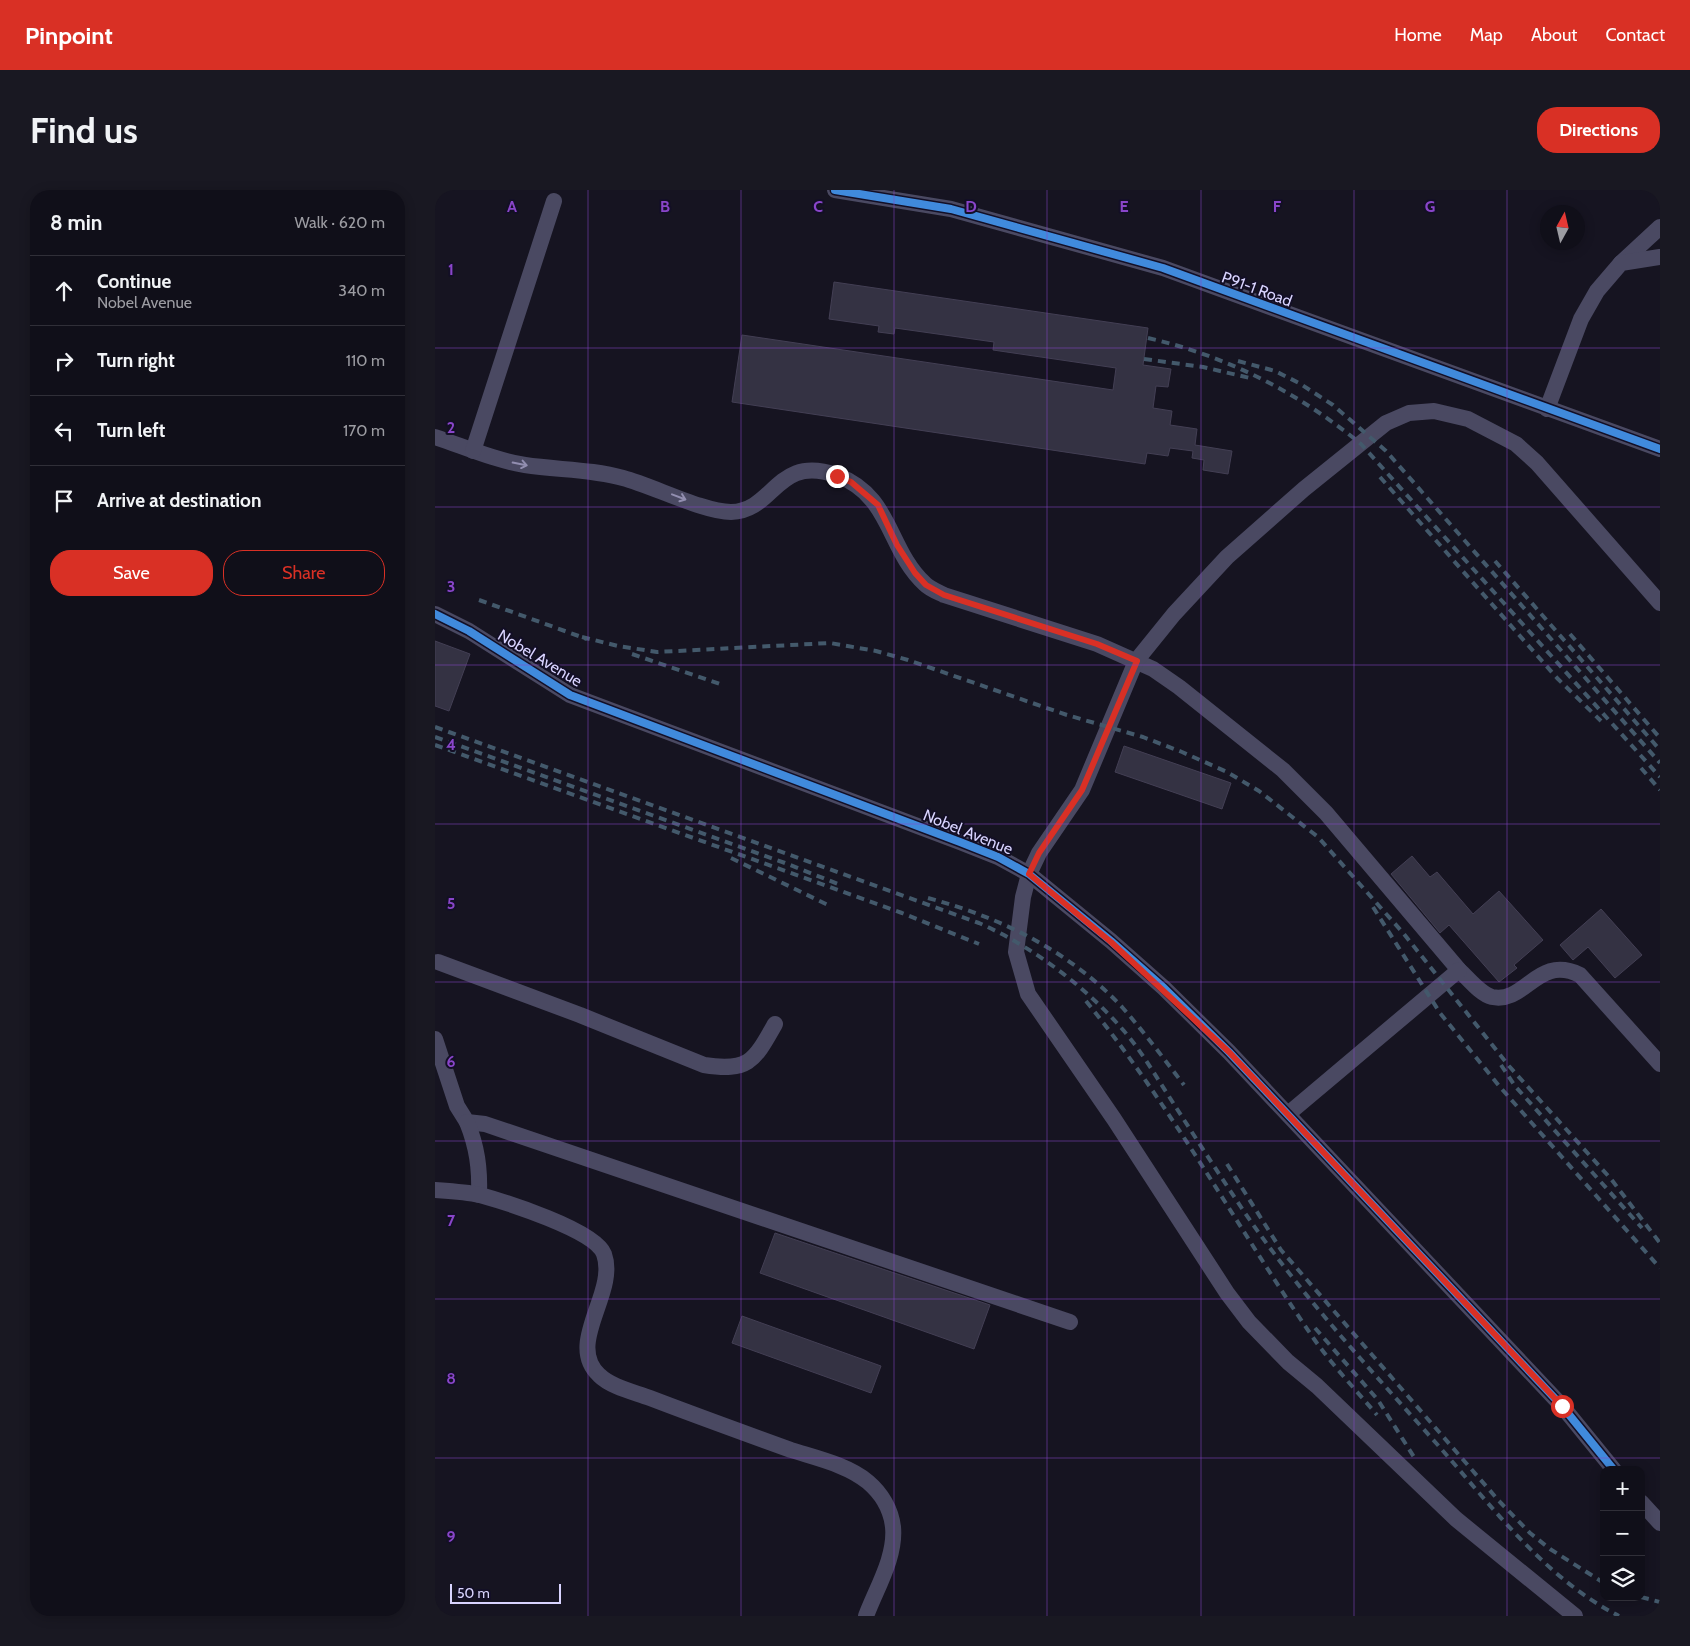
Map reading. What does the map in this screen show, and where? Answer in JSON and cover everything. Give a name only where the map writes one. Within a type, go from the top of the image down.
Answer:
[{"type":"street","name":"P91-1 Road","points":[[835,190],[951,209],[1154,265],[1660,449]]},
{"type":"street","points":[[473,451],[554,201]]},
{"type":"street","points":[[1547,409],[1581,318],[1597,292],[1621,263],[1660,227]]},
{"type":"street","points":[[1621,263],[1660,257]]},
{"type":"street","points":[[1575,1616],[1456,1519],[1317,1386],[1288,1362],[1249,1322],[1028,994],[1016,952],[1023,897],[1029,874],[1039,853],[1082,790],[1137,661],[1175,614],[1227,557],[1303,489],[1386,423],[1409,413],[1434,411],[1469,418],[1515,444],[1537,463],[1660,603]]},
{"type":"street","points":[[435,437],[473,451],[525,465],[621,477],[715,510],[732,512],[747,508],[788,476],[803,470],[821,471],[851,482],[878,505],[906,560],[926,585],[944,595],[1097,644],[1137,661],[1179,687],[1283,770],[1326,813],[1459,970],[1491,997],[1504,997],[1553,969],[1567,969],[1580,975],[1660,1064]]},
{"type":"street","name":"Nobel Avenue","points":[[435,614],[469,631],[570,695],[960,842],[998,857],[1029,874],[1084,918],[1164,988],[1229,1052],[1562,1406],[1611,1466]]},
{"type":"street","points":[[436,964],[580,1015],[704,1065],[725,1068],[744,1066],[757,1054],[775,1024]]},
{"type":"street","points":[[1288,1114],[1459,970]]},
{"type":"street","points":[[435,1038],[457,1106],[467,1122],[476,1146],[480,1172],[479,1195]]},
{"type":"street","points":[[467,1122],[485,1124],[1070,1322]]},
{"type":"street","points":[[435,1190],[479,1195],[577,1230],[594,1241],[603,1252],[607,1266],[605,1285],[587,1340],[587,1355],[591,1367],[600,1376],[621,1387],[697,1416],[855,1473],[879,1492],[889,1509],[893,1527],[891,1551],[866,1616]]},
{"type":"street","points":[[1645,1506],[1660,1523]]},
{"type":"building","points":[[834,282],[1148,328],[1143,365],[1171,369],[1168,387],[1156,386],[1153,408],[1172,411],[1170,425],[1197,429],[1195,445],[1232,451],[1228,474],[1203,470],[1204,460],[1192,458],[1193,451],[1170,448],[1168,456],[1147,453],[1145,464],[732,402],[742,335],[1113,390],[1116,368],[993,350],[994,342],[895,328],[894,334],[878,332],[879,326],[829,319]]},
{"type":"building","points":[[435,641],[470,654],[449,711],[435,706]]},
{"type":"building","points":[[1124,746],[1231,783],[1222,809],[1115,772]]},
{"type":"building","points":[[1412,856],[1430,877],[1437,872],[1473,914],[1499,891],[1543,940],[1514,965],[1517,968],[1499,982],[1449,925],[1440,933],[1391,874]]},
{"type":"building","points":[[1601,909],[1642,955],[1615,978],[1588,947],[1573,960],[1560,945]]},
{"type":"building","points":[[775,1233],[990,1305],[974,1349],[760,1273]]},
{"type":"building","points":[[742,1316],[881,1366],[871,1393],[732,1343]]},
{"type":"railway","points":[[1148,338],[1206,355],[1261,379],[1313,408],[1361,444],[1660,777]]},
{"type":"railway","points":[[1144,359],[1203,367],[1250,378]]},
{"type":"railway","points":[[1238,361],[1275,371],[1299,383],[1333,405],[1386,451],[1660,763]]},
{"type":"railway","points":[[1380,477],[1557,678],[1601,721]]},
{"type":"railway","points":[[1495,561],[1660,750]]},
{"type":"railway","points":[[479,600],[587,639]]},
{"type":"railway","points":[[1570,634],[1660,738]]},
{"type":"railway","points":[[582,637],[618,646],[657,652],[830,643],[876,651],[908,660],[1067,715],[1143,737],[1227,772],[1259,791],[1318,837],[1404,934],[1509,1066],[1611,1179],[1660,1243]]},
{"type":"railway","points":[[632,654],[720,684]]},
{"type":"railway","points":[[435,727],[979,923],[1019,944],[1057,969],[1109,1014],[1131,1039],[1263,1238],[1310,1299],[1359,1357],[1498,1515],[1543,1561],[1567,1582],[1619,1616]]},
{"type":"railway","points":[[435,737],[785,863],[838,884]]},
{"type":"railway","points":[[435,745],[902,913],[979,944]]},
{"type":"railway","points":[[1641,768],[1660,790]]},
{"type":"railway","points":[[731,858],[830,906]]},
{"type":"railway","points":[[928,898],[955,906],[1008,927],[1033,939],[1080,969],[1122,1007],[1184,1085]]},
{"type":"railway","points":[[1373,907],[1440,1013],[1500,1087],[1660,1268]]},
{"type":"railway","points":[[1086,1001],[1117,1041],[1176,1125],[1314,1339],[1377,1415]]},
{"type":"railway","points":[[1501,1065],[1515,1086],[1642,1228]]},
{"type":"railway","points":[[1227,1164],[1281,1250],[1499,1501],[1530,1533],[1550,1549],[1600,1580]]},
{"type":"railway","points":[[1315,1328],[1378,1400],[1414,1457]]},
{"type":"railway","points":[[1645,1598],[1660,1602]]},
{"type":"cycle path","points":[[835,190],[951,209],[1163,268],[1660,449]]},
{"type":"cycle path","points":[[435,614],[469,631],[570,695],[960,842],[998,857],[1029,874],[1111,941],[1164,988],[1229,1052],[1562,1406],[1611,1466]]},
{"type":"route","points":[[837,476],[851,482],[878,505],[906,560],[926,585],[944,595],[1097,644],[1137,661],[1082,790],[1039,853],[1029,874],[1164,988],[1229,1052],[1562,1406]]}]
